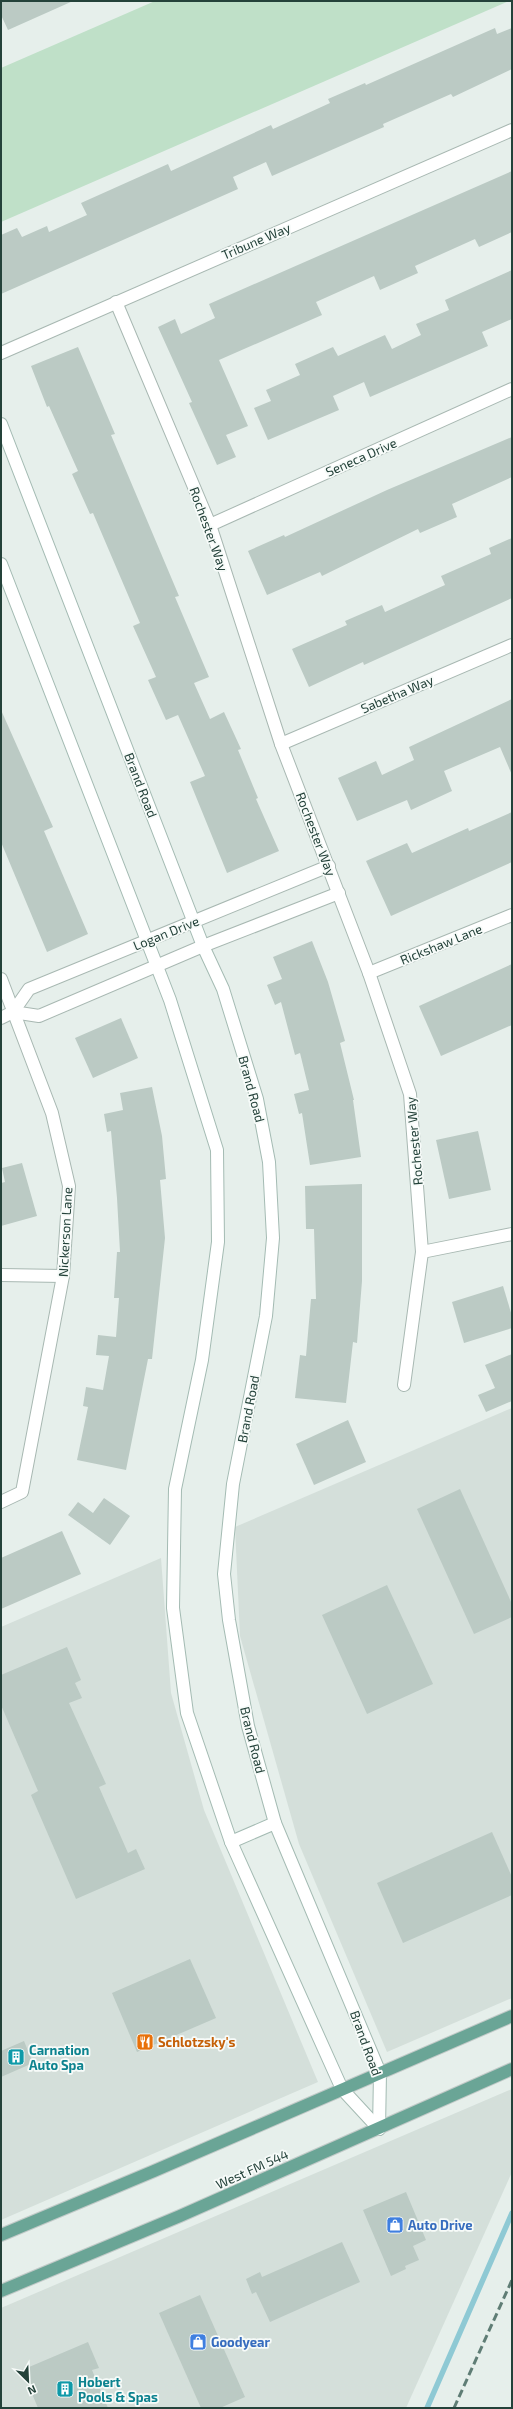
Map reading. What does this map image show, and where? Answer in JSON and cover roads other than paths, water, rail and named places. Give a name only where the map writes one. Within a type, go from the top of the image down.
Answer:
[{"type":"main road","points":[[1,2235],[154,2172],[512,2016]]},
{"type":"main road","name":"West FM 544","points":[[1,2291],[180,2216],[512,2069]]},
{"type":"street","name":"Tribune Way","points":[[1,352],[512,130]]},
{"type":"street","name":"Rochester Way","points":[[116,302],[210,525],[281,744],[340,893],[410,1094],[422,1252],[404,1385]]},
{"type":"street","name":"Seneca Drive","points":[[210,525],[512,389]]},
{"type":"street","name":"Brand Road","points":[[1,424],[203,946],[223,990],[258,1100],[269,1162],[273,1238],[266,1316],[233,1484],[224,1574],[229,1620],[248,1726],[275,1823],[380,2073],[379,2129]]},
{"type":"street","points":[[1,564],[170,1000],[217,1150],[218,1242],[202,1360],[175,1489],[174,1608],[187,1713],[231,1842],[342,2089],[379,2129]]},
{"type":"street","name":"Sabetha Way","points":[[281,744],[512,645]]},
{"type":"street","name":"Logan Drive","points":[[1,1018],[13,1012],[29,989],[329,866]]},
{"type":"street","name":"Logan Drive","points":[[13,1012],[39,1016],[156,965],[340,893]]},
{"type":"street","name":"Rickshaw Lane","points":[[369,973],[512,915]]},
{"type":"street","name":"Nickerson Lane","points":[[1,979],[52,1113],[69,1186],[63,1276],[22,1492],[1,1502]]},
{"type":"street","points":[[422,1252],[512,1234]]},
{"type":"street","points":[[1,1275],[63,1276]]},
{"type":"street","points":[[231,1842],[275,1823]]},
{"type":"waterway","points":[[427,2408],[512,2213]]},
{"type":"railway","points":[[454,2408],[512,2280]]},
{"type":"place","name":"Schlotzsky's","points":[[145,2042]]},
{"type":"place","name":"Carnation Auto Spa","points":[[16,2057]]},
{"type":"place","name":"Auto Drive","points":[[395,2225]]},
{"type":"place","name":"Goodyear","points":[[198,2342]]},
{"type":"place","name":"Hobert Pools & Spas","points":[[65,2389]]}]
